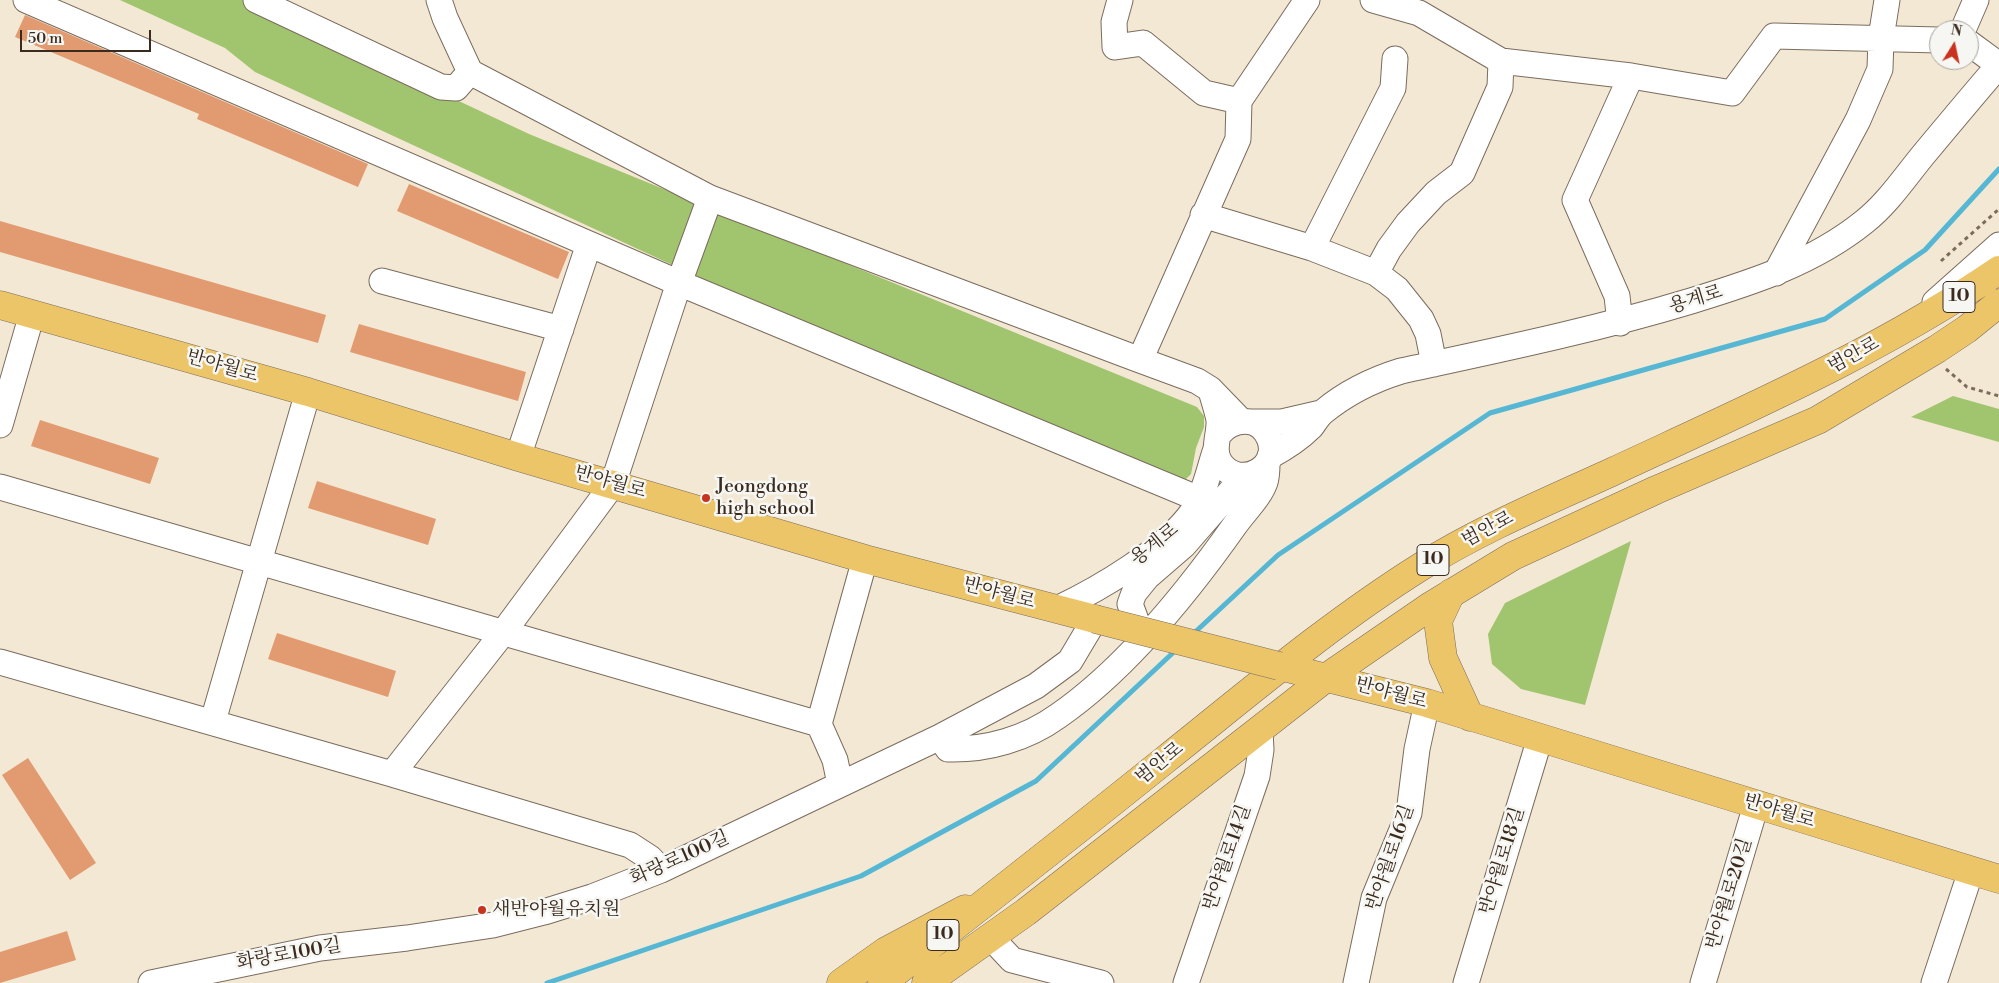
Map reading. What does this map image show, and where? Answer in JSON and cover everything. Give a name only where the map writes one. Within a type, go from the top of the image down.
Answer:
[{"type":"main road","name":"범안로","points":[[1004,888],[1279,666],[1337,623],[1423,565],[1509,518],[1805,383],[1961,296],[1999,270]]},
{"type":"main road","name":"범안로","points":[[1026,912],[1260,732],[1327,677],[1451,593],[1513,556],[1656,490],[1818,420],[1967,329],[1999,303]]},
{"type":"main road","name":"반야월로","points":[[0,305],[308,392],[518,457],[865,559],[1057,610],[1427,703],[1999,880]]},
{"type":"main road","points":[[1451,593],[1438,621],[1443,658],[1470,717]]},
{"type":"main road","points":[[841,983],[886,951],[1004,888]]},
{"type":"main road","name":"10","points":[[882,983],[1004,888]]},
{"type":"main road","points":[[948,983],[997,944],[1026,912]]},
{"type":"main road","name":"10","points":[[926,983],[1026,912]]},
{"type":"street","points":[[26,0],[679,283],[1200,499]]},
{"type":"street","points":[[256,0],[441,87],[456,88],[470,72]]},
{"type":"street","points":[[439,0],[445,18],[470,72],[710,198],[1197,381],[1210,389],[1246,421],[1259,425],[1269,439],[1264,484],[1203,570],[1121,662],[1086,694],[1058,716],[1030,732],[998,744],[970,750],[948,749],[940,737]]},
{"type":"street","points":[[1120,0],[1114,22],[1116,47],[1143,43],[1204,94],[1239,100]]},
{"type":"street","points":[[1140,360],[1238,139],[1239,100],[1307,0]]},
{"type":"street","points":[[1373,0],[1419,13],[1501,61],[1631,76],[1732,93],[1774,36],[1929,40]]},
{"type":"street","points":[[1776,273],[1862,111],[1880,69],[1881,38],[1887,0]]},
{"type":"street","points":[[1967,20],[1976,0]]},
{"type":"street","points":[[1979,50],[1999,65]]},
{"type":"street","points":[[1312,248],[1393,88],[1395,59]]},
{"type":"street","points":[[1376,273],[1389,249],[1408,223],[1436,193],[1462,173],[1500,87],[1501,61]]},
{"type":"street","name":"용계로","points":[[1268,460],[1292,444],[1310,428],[1321,413],[1349,393],[1372,380],[1434,364],[1620,323],[1776,273],[1811,258],[1840,241],[1888,199],[1999,65]]},
{"type":"street","points":[[1620,323],[1617,296],[1575,200],[1631,76]]},
{"type":"street","points":[[392,774],[502,634],[613,484],[679,283],[710,198]]},
{"type":"street","points":[[1203,215],[1312,248],[1376,273],[1397,289],[1421,319],[1428,334],[1434,364]]},
{"type":"street","points":[[518,457],[589,244]]},
{"type":"street","points":[[1917,320],[1941,295],[1999,246]]},
{"type":"street","points":[[382,281],[561,329]]},
{"type":"street","points":[[1967,329],[1999,309]]},
{"type":"street","points":[[0,425],[32,314]]},
{"type":"street","points":[[1210,389],[1217,409],[1218,442],[1222,465],[1236,475],[1244,476],[1253,474],[1268,460]]},
{"type":"street","points":[[213,721],[257,563],[308,392]]},
{"type":"street","name":"용계로","points":[[1246,421],[1282,422],[1321,413]]},
{"type":"street","points":[[1218,442],[1225,427],[1246,421]]},
{"type":"street","name":"용계로","points":[[1057,610],[1088,594],[1156,547],[1176,530],[1200,499],[1218,442]]},
{"type":"street","name":"용계로","points":[[1140,631],[1130,604],[1134,593],[1147,577],[1184,545],[1244,476]]},
{"type":"street","points":[[0,488],[819,724]]},
{"type":"street","points":[[840,784],[835,760],[819,724],[865,559]]},
{"type":"street","name":"화랑로100길","points":[[151,983],[320,948],[408,938],[493,925],[544,912],[661,870],[940,737],[1036,686],[1070,661],[1095,619]]},
{"type":"street","points":[[0,662],[213,721],[630,845],[650,858],[661,870]]},
{"type":"street","name":"반야월로16길","points":[[1356,983],[1374,898],[1410,813],[1417,749],[1427,703]]},
{"type":"street","name":"반야월로14길","points":[[1186,983],[1257,776],[1261,750],[1260,732]]},
{"type":"street","name":"반야월로18길","points":[[1466,983],[1540,738]]},
{"type":"street","name":"반야월로20길","points":[[1703,983],[1756,805]]},
{"type":"street","points":[[1934,983],[1971,871]]},
{"type":"street","points":[[997,944],[1012,960],[1101,983]]},
{"type":"path","points":[[1941,261],[1999,209]]},
{"type":"path","points":[[1928,354],[1967,387],[1999,396]]},
{"type":"green space","points":[[120,0],[244,0],[529,134],[1197,407],[1204,416],[1204,427],[1196,448],[1191,474],[1185,480],[720,287],[255,72],[225,48]]},
{"type":"green space","points":[[1953,396],[1999,409],[1999,442],[1911,417]]},
{"type":"green space","points":[[1631,541],[1585,705],[1521,689],[1492,664],[1488,634],[1505,603]]},
{"type":"building","points":[[25,15],[368,164],[358,187],[197,119],[199,114],[15,37]]},
{"type":"building","points":[[409,184],[569,252],[558,279],[397,211]]},
{"type":"building","points":[[0,221],[326,315],[318,343],[0,252]]},
{"type":"building","points":[[359,324],[526,372],[518,401],[350,352]]},
{"type":"building","points":[[40,420],[159,458],[150,484],[31,446]]},
{"type":"building","points":[[317,481],[436,519],[428,545],[308,508]]},
{"type":"building","points":[[277,633],[396,671],[388,697],[268,659]]},
{"type":"building","points":[[28,758],[96,863],[70,880],[2,775]]},
{"type":"building","points":[[67,931],[76,960],[0,983],[0,952]]},
{"type":"waterway","points":[[1192,635],[1278,555],[1490,413],[1825,319],[1925,250],[1999,169]]},
{"type":"waterway","points":[[547,983],[861,876],[1036,781],[1177,649]]},
{"type":"place","name":"Jeongdong high school","points":[[706,498]]},
{"type":"place","name":"새반야월유치원","points":[[482,910]]}]
